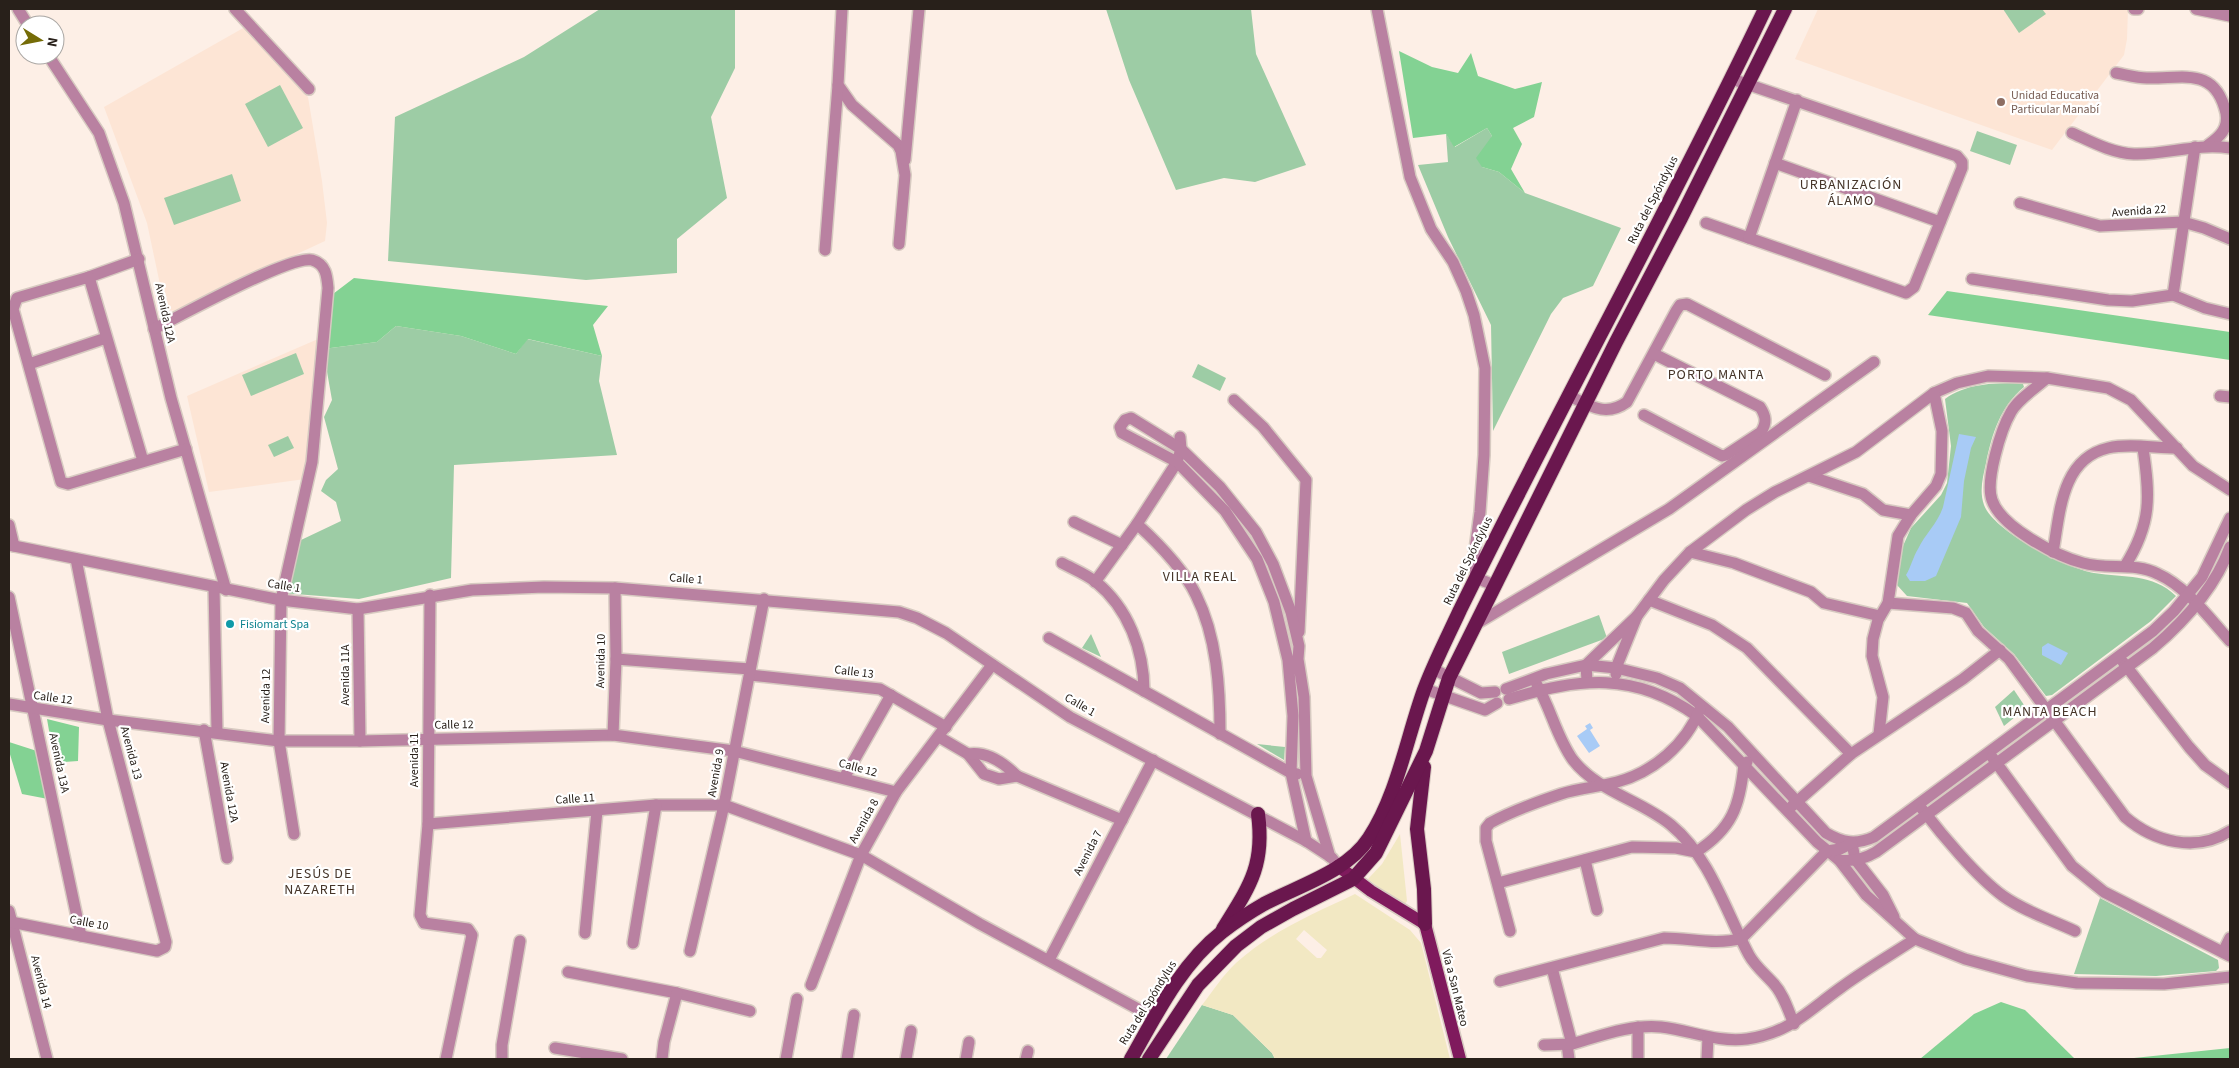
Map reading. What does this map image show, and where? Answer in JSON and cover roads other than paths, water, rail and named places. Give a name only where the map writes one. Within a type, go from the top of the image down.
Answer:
[{"type":"highway","name":"Ruta del Spóndylus","points":[[1131,1059],[1188,966],[1220,934],[1261,906],[1366,842],[1374,831],[1388,799],[1433,669],[1476,578],[1568,395],[1732,79],[1765,9]]},
{"type":"highway","points":[[1425,924],[1424,889],[1417,829],[1426,751],[1449,678],[1585,403],[1749,85],[1785,9]]},
{"type":"highway","points":[[1150,1059],[1198,985],[1236,946],[1260,927],[1354,879],[1376,853],[1426,751]]},
{"type":"highway","points":[[1220,934],[1250,883],[1257,865],[1261,839],[1258,814]]},
{"type":"main road","points":[[1334,862],[1354,879],[1425,924]]},
{"type":"main road","name":"Vía a San Mateo","points":[[1425,924],[1460,1059]]},
{"type":"street","points":[[236,9],[309,89]]},
{"type":"street","points":[[825,250],[842,9]]},
{"type":"street","points":[[899,244],[919,9]]},
{"type":"street","points":[[1377,9],[1410,177],[1428,221],[1453,262],[1466,292],[1474,315],[1484,360],[1486,408],[1480,512],[1474,557],[1476,578],[1494,585]]},
{"type":"street","points":[[2196,9],[2230,16]]},
{"type":"street","name":"Avenida 12A","points":[[55,65],[99,133],[124,203],[154,329],[226,590]]},
{"type":"street","points":[[2116,73],[2143,78],[2176,76],[2199,78],[2210,85],[2218,93],[2229,122],[2218,138],[2208,145]]},
{"type":"street","points":[[1706,224],[1906,293],[1914,287],[1962,168],[1962,162],[1957,156],[1798,100],[1732,79]]},
{"type":"street","points":[[838,85],[852,105],[898,145],[905,167]]},
{"type":"street","points":[[1750,238],[1798,100]]},
{"type":"street","points":[[2072,133],[2100,146],[2132,154],[2208,145],[2230,148]]},
{"type":"street","points":[[2173,294],[2195,147]]},
{"type":"street","points":[[1775,164],[1940,222]]},
{"type":"street","name":"Avenida 22","points":[[2020,203],[2100,226],[2183,222],[2204,228],[2230,239]]},
{"type":"street","points":[[139,260],[21,297],[14,303],[13,309],[61,482],[68,484],[186,449]]},
{"type":"street","name":"Avenida 12","points":[[154,329],[281,267],[296,262],[304,260],[314,261],[322,266],[326,274],[328,288],[312,462],[281,600],[279,741],[294,834]]},
{"type":"street","points":[[88,277],[143,461]]},
{"type":"street","points":[[1972,279],[2108,300],[2132,301],[2173,294],[2205,308],[2230,314]]},
{"type":"street","points":[[1568,395],[1600,409],[1617,409],[1627,402],[1676,311],[1680,305],[1687,304],[1825,375]]},
{"type":"street","points":[[29,364],[106,338]]},
{"type":"street","points":[[1644,415],[1722,456],[1747,441],[1764,426],[1764,413],[1760,407],[1654,354]]},
{"type":"street","points":[[1476,624],[1669,509],[1874,362]]},
{"type":"street","points":[[1587,681],[1586,665],[1637,616],[1664,580],[1690,552],[1775,492],[1856,452],[1934,393],[1957,383],[1988,376],[2047,378],[2090,383],[2108,388],[2131,400],[2194,466],[2230,490]]},
{"type":"street","points":[[2047,378],[2012,410],[1990,478],[1989,491],[1997,511],[2006,522],[2053,552],[2085,564],[2125,566],[2158,574],[2187,595],[2230,641]]},
{"type":"street","points":[[1879,734],[1883,697],[1872,656],[1873,639],[1880,616],[1888,603],[1898,536],[1911,515],[1936,486],[1941,474],[1942,431],[1934,393]]},
{"type":"street","points":[[1234,400],[1263,427],[1306,480],[1299,646],[1293,659]]},
{"type":"street","points":[[1229,507],[1177,462],[1122,433],[1120,427],[1125,420],[1131,418],[1181,449],[1229,507],[1262,556],[1286,599],[1299,646]]},
{"type":"street","points":[[1095,582],[1137,524],[1177,462],[1181,449],[1180,437]]},
{"type":"street","points":[[2053,552],[2064,494],[2070,476],[2079,463],[2093,453],[2108,448],[2177,448]]},
{"type":"street","points":[[2125,566],[2139,542],[2148,507],[2149,490],[2143,448]]},
{"type":"street","points":[[1809,476],[1863,494],[1883,510],[1911,515]]},
{"type":"street","points":[[1433,669],[1481,694],[1502,696],[1587,681],[1616,683],[1632,685],[1700,710],[1728,727],[1826,833],[1838,840],[1852,843],[1863,842],[1874,837],[2153,631],[2174,612],[2202,577],[2230,518]]},
{"type":"street","points":[[1074,522],[1122,545]]},
{"type":"street","points":[[1137,524],[1157,542],[1196,594],[1211,639],[1216,668],[1220,702],[1220,734]]},
{"type":"street","points":[[9,525],[12,546]]},
{"type":"street","name":"Calle 1","points":[[12,546],[226,590],[281,600],[358,609],[430,595],[483,589],[615,588],[764,599],[899,612],[918,618],[946,633],[1070,717],[1258,814],[1306,841],[1334,862]]},
{"type":"street","points":[[1839,860],[1848,862],[1866,858],[1876,852],[1996,762],[2129,667],[2181,624],[2210,588],[2229,554],[2215,549]]},
{"type":"street","points":[[1690,552],[1734,563],[1811,592],[1824,603],[1880,616]]},
{"type":"street","points":[[1262,556],[1274,602],[1293,659],[1306,776],[1334,862]]},
{"type":"street","name":"Avenida 13","points":[[76,559],[108,720],[166,942],[162,951]]},
{"type":"street","points":[[1062,563],[1095,582],[1115,602],[1132,629],[1142,662],[1144,691]]},
{"type":"street","points":[[214,587],[217,732]]},
{"type":"street","name":"Avenida 10","points":[[613,735],[616,659],[615,588]]},
{"type":"street","name":"Avenida 11","points":[[430,595],[427,740],[428,824],[420,915],[424,923],[468,929],[472,932],[446,1059]]},
{"type":"street","name":"Avenida 13A","points":[[9,597],[31,709],[36,723],[81,936]]},
{"type":"street","name":"Avenida 9","points":[[690,951],[724,805],[764,599]]},
{"type":"street","points":[[1274,602],[1286,599]]},
{"type":"street","points":[[1649,600],[1712,625],[1747,648],[1851,754]]},
{"type":"street","points":[[1888,603],[1960,610],[1966,613],[1978,631],[2000,650],[2046,709],[2125,817],[2144,832],[2175,843],[2191,843],[2224,835],[2230,831]]},
{"type":"street","name":"Avenida 11A","points":[[358,609],[360,741]]},
{"type":"street","points":[[1616,683],[1616,668],[1637,616]]},
{"type":"street","points":[[1049,638],[1291,773],[1306,776]]},
{"type":"street","points":[[1787,810],[1851,754],[2000,650]]},
{"type":"street","points":[[2118,657],[2129,667],[2189,748],[2205,765],[2230,783]]},
{"type":"street","name":"Calle 13","points":[[616,659],[750,672],[880,689],[946,727]]},
{"type":"street","name":"Avenida 8","points":[[811,985],[861,855],[896,792],[939,738],[992,665]]},
{"type":"street","points":[[1486,710],[1502,696],[1546,674],[1586,665],[1616,668],[1657,678],[1680,688],[1744,764],[1787,810],[1827,851],[1839,860],[1866,894],[1915,939],[1965,959],[1996,968],[2027,976],[2078,983],[2164,984],[2230,977]]},
{"type":"street","points":[[1534,680],[1563,744],[1574,761],[1601,785],[1639,804],[1672,826],[1696,852],[1742,938],[1749,956],[1784,998],[1794,1024]]},
{"type":"street","points":[[1425,689],[1486,710]]},
{"type":"street","points":[[1481,694],[1486,710]]},
{"type":"street","points":[[844,778],[892,695]]},
{"type":"street","name":"Calle 12","points":[[9,704],[108,720],[204,730],[279,741],[427,740],[613,735],[734,751],[896,792]]},
{"type":"street","points":[[1510,930],[1485,834],[1490,823],[1562,794],[1619,781],[1644,770],[1671,752],[1683,739],[1700,710]]},
{"type":"street","points":[[1299,716],[1291,773],[1306,841]]},
{"type":"street","name":"Avenida 12A","points":[[204,730],[227,858]]},
{"type":"street","points":[[939,738],[968,754],[977,768],[990,777],[998,779],[1017,776]]},
{"type":"street","points":[[1989,752],[2072,866],[2088,880],[2104,892],[2227,954],[2230,938]]},
{"type":"street","points":[[968,754],[978,753],[991,757],[1001,762],[1017,776],[1122,820]]},
{"type":"street","points":[[1498,883],[1632,847],[1676,848],[1696,852],[1713,842],[1726,827],[1737,807],[1742,788],[1744,764],[1753,755]]},
{"type":"street","name":"Avenida 7","points":[[1048,960],[1153,760]]},
{"type":"street","points":[[1917,804],[2003,896],[2029,911],[2075,931]]},
{"type":"street","points":[[632,943],[656,805]]},
{"type":"street","name":"Calle 11","points":[[428,824],[656,805],[724,805]]},
{"type":"street","points":[[724,805],[861,855],[980,924],[1155,1018]]},
{"type":"street","points":[[585,934],[597,811]]},
{"type":"street","points":[[1500,981],[1664,938],[1731,942],[1742,938],[1827,851],[1840,849],[1852,843]]},
{"type":"street","points":[[1852,843],[1855,859],[1883,895],[1898,925]]},
{"type":"street","points":[[1585,860],[1597,910]]},
{"type":"street","name":"Calle 10","points":[[10,917],[81,936],[162,951]]},
{"type":"street","name":"Avenida 14","points":[[10,917],[13,945],[47,1059]]},
{"type":"street","points":[[1544,1045],[1569,1044],[1638,1027],[1660,1027],[1731,1040],[1747,1039],[1769,1034],[1794,1024],[1871,966],[1915,939]]},
{"type":"street","points":[[502,1059],[520,941]]},
{"type":"street","points":[[1552,968],[1569,1044],[1569,1059]]},
{"type":"street","points":[[568,972],[677,993],[750,1011]]},
{"type":"street","points":[[662,1059],[664,1042],[677,993]]},
{"type":"street","points":[[786,1059],[797,999]]},
{"type":"street","points":[[846,1059],[854,1016]]},
{"type":"street","points":[[1638,1027],[1638,1057]]},
{"type":"street","points":[[906,1059],[911,1031]]},
{"type":"street","points":[[1707,1059],[1708,1037]]},
{"type":"street","points":[[966,1059],[969,1042]]},
{"type":"street","points":[[555,1048],[622,1059]]},
{"type":"water","points":[[1959,434],[1976,437],[1971,448],[1964,481],[1961,517],[1936,576],[1925,581],[1910,581],[1906,575],[1915,555],[1943,507]]},
{"type":"water","points":[[2048,643],[2068,653],[2061,665],[2042,655],[2042,647]]},
{"type":"water","points":[[1590,723],[1593,728],[1590,730],[1600,746],[1589,753],[1577,736],[1587,729],[1585,726]]},
{"type":"place","name":"Unidad Educativa Particular Manabí","points":[[2001,102]]},
{"type":"place","name":"Fisiomart Spa","points":[[230,624]]},
{"type":"district","name":"URBANIZACIÓN ÁLAMO","points":[[1851,194]]},
{"type":"district","name":"PORTO MANTA","points":[[1716,375]]},
{"type":"district","name":"VILLA REAL","points":[[1200,577]]},
{"type":"district","name":"MANTA BEACH","points":[[2050,712]]},
{"type":"district","name":"JESÚS DE NAZARETH","points":[[320,882]]}]
